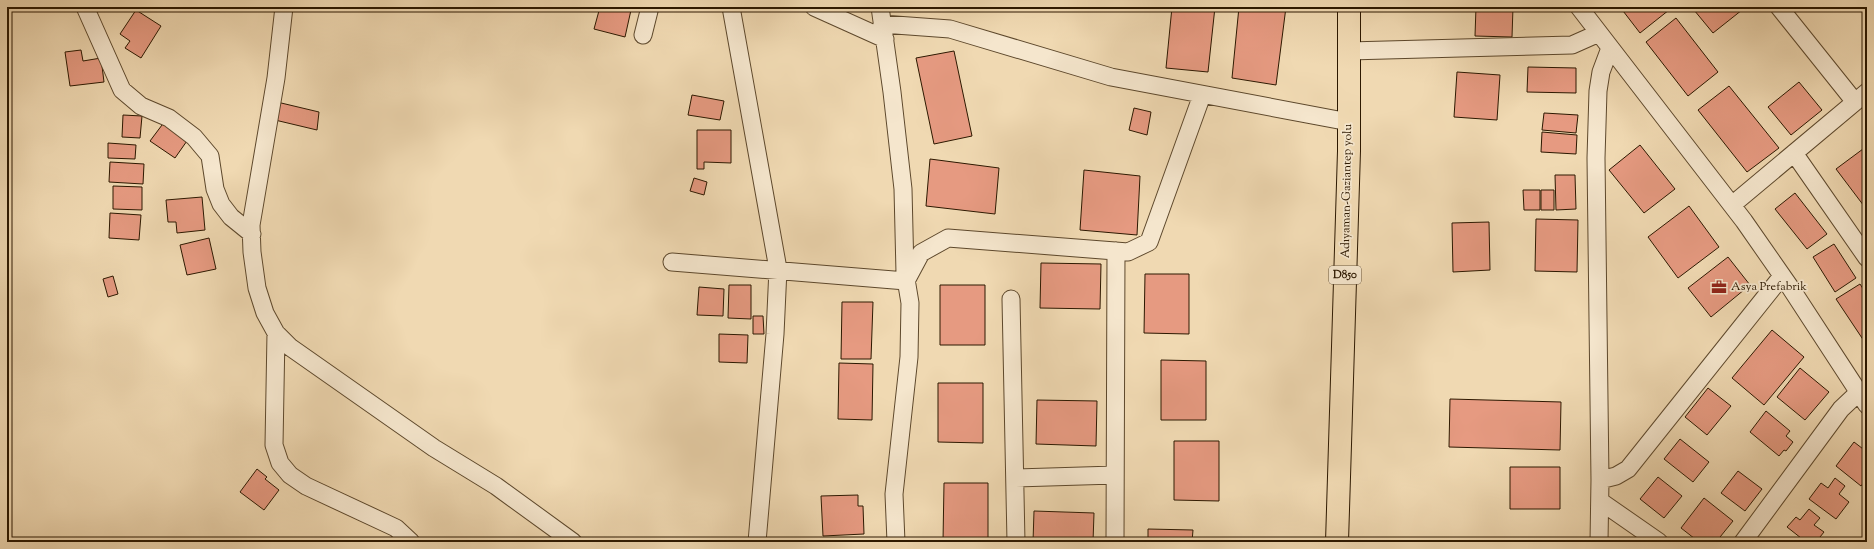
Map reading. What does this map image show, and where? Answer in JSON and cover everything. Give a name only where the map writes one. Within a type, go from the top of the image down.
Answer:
[{"type":"main road","name":"Adıyaman-Gaziantep yolu","points":[[1337,542],[1349,122],[1349,7]]},
{"type":"street","points":[[85,7],[122,90],[141,106],[169,118],[194,137],[210,156],[215,188],[221,204],[231,217],[252,234]]},
{"type":"street","points":[[284,7],[276,78],[251,225],[258,288],[265,313],[276,333],[290,347],[398,421],[434,448],[496,486],[573,542]]},
{"type":"street","points":[[643,35],[650,7]]},
{"type":"street","points":[[731,7],[778,269],[775,334],[757,542]]},
{"type":"street","points":[[814,7],[883,31],[950,29],[1111,77],[1349,122]]},
{"type":"street","points":[[880,7],[892,92],[903,189],[906,281],[910,302],[909,357],[894,494],[896,542]]},
{"type":"street","points":[[1579,7],[1732,205],[1782,276],[1863,398],[1841,409],[1743,542]]},
{"type":"street","points":[[1732,205],[1861,97],[1779,7]]},
{"type":"street","points":[[1349,51],[1560,46],[1572,45],[1599,33]]},
{"type":"street","points":[[1599,542],[1600,480],[1596,158],[1598,91],[1601,72],[1610,48]]},
{"type":"street","points":[[906,281],[921,253],[948,238],[1128,252],[1149,242],[1202,95]]},
{"type":"street","points":[[1794,153],[1867,258]]},
{"type":"street","points":[[1115,542],[1116,251]]},
{"type":"street","points":[[672,262],[778,269],[906,281]]},
{"type":"street","points":[[1600,480],[1616,476],[1628,469],[1782,276]]},
{"type":"street","points":[[1011,299],[1016,542]]},
{"type":"street","points":[[276,333],[274,445],[280,463],[290,475],[306,486],[396,528],[411,542]]},
{"type":"street","points":[[1015,478],[1115,475]]},
{"type":"street","points":[[1600,501],[1659,542]]},
{"type":"building","points":[[600,7],[616,7],[631,10],[625,37],[594,29]]},
{"type":"building","points":[[1172,7],[1215,7],[1208,72],[1166,68]]},
{"type":"building","points":[[1239,7],[1286,7],[1276,85],[1232,78]]},
{"type":"building","points":[[1476,7],[1513,7],[1512,37],[1475,36]]},
{"type":"building","points":[[1620,7],[1667,7],[1669,10],[1640,33]]},
{"type":"building","points":[[1697,7],[1740,7],[1742,10],[1713,33],[1694,10]]},
{"type":"building","points":[[136,10],[161,26],[141,58],[125,48],[130,41],[120,34]]},
{"type":"building","points":[[1676,18],[1718,72],[1688,96],[1646,42]]},
{"type":"building","points":[[81,50],[83,61],[101,58],[104,82],[70,86],[65,52]]},
{"type":"building","points":[[954,51],[972,136],[934,144],[916,58]]},
{"type":"building","points":[[1528,67],[1576,68],[1576,93],[1527,92]]},
{"type":"building","points":[[1457,72],[1500,75],[1497,120],[1454,117]]},
{"type":"building","points":[[1799,82],[1822,110],[1791,135],[1768,107]]},
{"type":"building","points":[[1729,86],[1779,148],[1747,172],[1698,110]]},
{"type":"building","points":[[692,95],[724,101],[720,120],[688,115]]},
{"type":"building","points":[[277,102],[319,112],[317,130],[275,120]]},
{"type":"building","points":[[1134,108],[1151,112],[1147,135],[1129,130]]},
{"type":"building","points":[[1544,113],[1578,115],[1576,133],[1542,130]]},
{"type":"building","points":[[123,115],[142,116],[140,138],[122,137]]},
{"type":"building","points":[[165,121],[189,138],[175,158],[150,141]]},
{"type":"building","points":[[697,130],[731,130],[731,163],[704,162],[704,169],[697,169]]},
{"type":"building","points":[[1542,132],[1577,135],[1576,154],[1541,152]]},
{"type":"building","points":[[108,143],[136,145],[135,159],[108,158]]},
{"type":"building","points":[[1640,145],[1675,189],[1644,213],[1609,170]]},
{"type":"building","points":[[1867,146],[1867,210],[1836,169]]},
{"type":"building","points":[[930,159],[999,168],[995,214],[926,206]]},
{"type":"building","points":[[110,162],[144,164],[143,184],[109,182]]},
{"type":"building","points":[[1084,170],[1140,176],[1137,235],[1080,230]]},
{"type":"building","points":[[1555,175],[1575,175],[1576,209],[1556,210]]},
{"type":"building","points":[[694,178],[707,182],[704,195],[690,191]]},
{"type":"building","points":[[113,186],[142,187],[142,210],[113,209]]},
{"type":"building","points":[[1523,190],[1540,190],[1540,210],[1524,210]]},
{"type":"building","points":[[1541,190],[1554,190],[1554,210],[1541,210]]},
{"type":"building","points":[[1795,193],[1827,234],[1807,249],[1775,209]]},
{"type":"building","points":[[202,197],[205,230],[177,233],[176,222],[168,222],[166,200]]},
{"type":"building","points":[[1689,206],[1719,247],[1678,278],[1648,237]]},
{"type":"building","points":[[110,213],[141,215],[139,240],[109,238]]},
{"type":"building","points":[[1536,219],[1578,220],[1577,272],[1535,271]]},
{"type":"building","points":[[1489,222],[1490,270],[1453,272],[1452,223]]},
{"type":"building","points":[[209,238],[216,269],[187,275],[180,245]]},
{"type":"building","points":[[1834,244],[1856,278],[1835,292],[1813,257]]},
{"type":"building","name":"Asya Prefabrik","points":[[1728,257],[1750,285],[1711,317],[1688,288]]},
{"type":"building","points":[[1041,263],[1101,264],[1100,309],[1040,308]]},
{"type":"building","points":[[1145,274],[1189,274],[1189,334],[1144,333]]},
{"type":"building","points":[[113,276],[118,294],[108,297],[103,279]]},
{"type":"building","points":[[1860,284],[1867,295],[1866,344],[1836,299]]},
{"type":"building","points":[[729,285],[751,285],[751,319],[728,318]]},
{"type":"building","points":[[940,285],[985,285],[985,345],[940,345]]},
{"type":"building","points":[[699,287],[724,289],[723,316],[697,315]]},
{"type":"building","points":[[842,302],[873,302],[871,359],[841,359]]},
{"type":"building","points":[[753,316],[763,316],[764,334],[753,334]]},
{"type":"building","points":[[1772,330],[1804,357],[1764,405],[1732,378]]},
{"type":"building","points":[[719,334],[748,335],[747,363],[719,362]]},
{"type":"building","points":[[1161,360],[1206,361],[1206,420],[1161,420]]},
{"type":"building","points":[[839,363],[873,364],[872,420],[838,419]]},
{"type":"building","points":[[1800,368],[1829,392],[1805,420],[1777,397]]},
{"type":"building","points":[[938,383],[983,383],[983,443],[938,442]]},
{"type":"building","points":[[1708,388],[1731,406],[1707,435],[1685,417]]},
{"type":"building","points":[[1450,399],[1561,402],[1560,450],[1449,447]]},
{"type":"building","points":[[1037,400],[1097,401],[1096,446],[1036,444]]},
{"type":"building","points":[[1766,411],[1790,431],[1786,436],[1793,442],[1786,451],[1784,450],[1779,456],[1750,432]]},
{"type":"building","points":[[1680,439],[1709,462],[1693,482],[1664,459]]},
{"type":"building","points":[[1174,441],[1219,441],[1219,501],[1174,500]]},
{"type":"building","points":[[1854,442],[1867,452],[1863,459],[1867,462],[1867,478],[1861,486],[1836,466]]},
{"type":"building","points":[[1510,467],[1560,467],[1560,509],[1510,509]]},
{"type":"building","points":[[257,469],[267,477],[265,479],[279,490],[264,510],[240,492]]},
{"type":"building","points":[[1738,471],[1762,489],[1745,511],[1721,493]]},
{"type":"building","points":[[1658,477],[1682,496],[1664,518],[1640,499]]},
{"type":"building","points":[[1835,478],[1845,486],[1839,494],[1849,502],[1836,519],[1809,499],[1821,483],[1828,488]]},
{"type":"building","points":[[944,483],[988,483],[988,542],[943,542]]},
{"type":"building","points":[[858,495],[858,506],[863,506],[864,534],[823,536],[821,496]]},
{"type":"building","points":[[1704,498],[1733,521],[1716,542],[1699,542],[1681,528]]},
{"type":"building","points":[[1809,509],[1820,518],[1814,525],[1824,532],[1816,542],[1806,542],[1787,527],[1796,517],[1800,520]]},
{"type":"building","points":[[1034,511],[1094,513],[1093,542],[1033,542]]},
{"type":"building","points":[[1148,529],[1193,530],[1192,542],[1148,542]]},
{"type":"place","name":"Asya Prefabrik","points":[[1719,287]]}]
